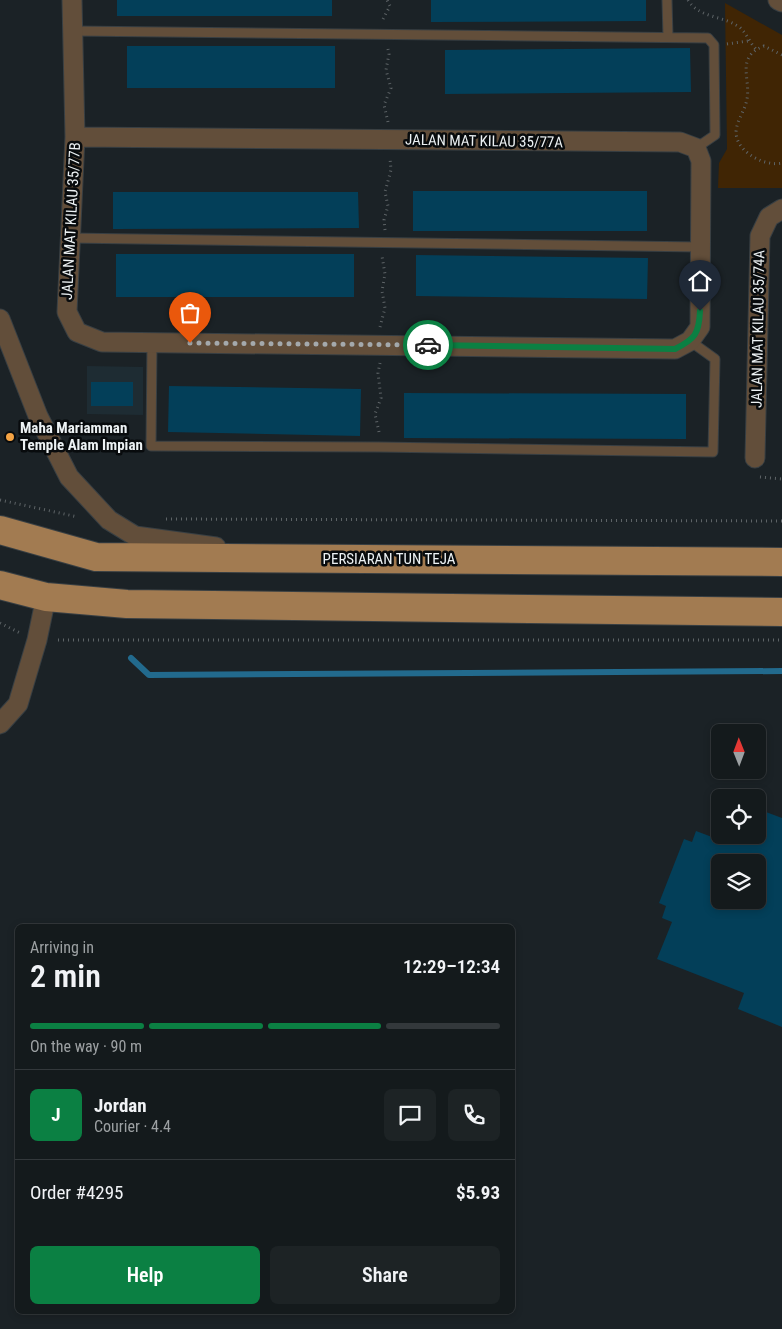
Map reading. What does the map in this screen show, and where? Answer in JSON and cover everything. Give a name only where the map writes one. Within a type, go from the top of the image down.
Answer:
[{"type":"main road","name":"PERSIARAN TUN TEJA","points":[[0,530],[96,557],[782,562]]},
{"type":"main road","points":[[0,585],[46,597],[127,604],[782,612]]},
{"type":"street","name":"JALAN MAT KILAU 35/77B","points":[[72,0],[75,136],[68,238],[67,312],[77,332],[102,342],[675,349],[690,341]]},
{"type":"street","points":[[778,0],[782,2]]},
{"type":"street","name":"JALAN MAT KILAU 35/77A","points":[[75,136],[680,142],[696,148]]},
{"type":"street","points":[[690,341],[700,328],[701,161],[696,148]]},
{"type":"street","name":"JALAN MAT KILAU 35/74A","points":[[755,458],[760,236],[769,217],[782,209]]},
{"type":"street","points":[[0,319],[38,416],[69,477],[109,520],[135,536],[301,558]]},
{"type":"street","points":[[0,724],[18,704],[37,640],[46,597]]},
{"type":"lane","points":[[667,0],[668,37]]},
{"type":"lane","points":[[73,32],[708,38],[714,46],[715,135],[696,148]]},
{"type":"lane","points":[[68,238],[700,246]]},
{"type":"lane","points":[[152,342],[151,446],[713,452],[715,359],[690,341]]},
{"type":"path","points":[[378,447],[380,427],[375,414],[381,398],[378,373],[381,345],[380,322],[385,308],[382,291],[386,274],[381,258],[384,243],[384,220],[388,206],[385,192],[391,170],[387,115],[384,104],[391,88],[386,70],[389,54],[381,23],[390,6],[387,0]]},
{"type":"path","points":[[688,0],[692,6],[702,12],[736,25],[744,31],[748,41],[756,49]]},
{"type":"path","points":[[782,55],[764,46],[756,49],[748,61],[744,72],[748,96],[745,110],[738,120],[736,134],[743,148],[758,160],[775,165],[782,163]]},
{"type":"path","points":[[0,500],[86,519]]},
{"type":"path","points":[[162,518],[782,522]]},
{"type":"path","points":[[0,623],[19,632]]},
{"type":"path","points":[[58,640],[782,640]]},
{"type":"shaded area","points":[[725,3],[782,35],[782,188],[718,188],[719,163],[727,149]]},
{"type":"shaded area","points":[[87,366],[143,367],[143,415],[87,414]]},
{"type":"building","points":[[117,0],[332,0],[332,16],[117,16]]},
{"type":"building","points":[[431,0],[646,0],[646,21],[431,22]]},
{"type":"building","points":[[127,46],[335,46],[335,88],[127,88]]},
{"type":"building","points":[[690,48],[691,92],[445,94],[445,50]]},
{"type":"building","points":[[413,191],[647,191],[647,231],[413,231]]},
{"type":"building","points":[[113,192],[358,192],[359,228],[113,229]]},
{"type":"building","points":[[116,254],[354,254],[354,297],[116,297]]},
{"type":"building","points":[[416,255],[648,258],[647,299],[416,296]]},
{"type":"building","points":[[91,382],[133,382],[133,406],[91,406]]},
{"type":"building","points":[[169,386],[361,389],[360,436],[168,432]]},
{"type":"building","points":[[404,393],[686,394],[686,439],[404,438]]},
{"type":"building","points":[[766,812],[782,818],[782,1027],[738,1009],[744,993],[657,959],[672,922],[662,918],[666,906],[659,903],[684,839],[692,842],[696,831],[711,837],[711,844],[766,844]]},
{"type":"waterway","points":[[131,658],[149,675],[782,671]]},
{"type":"way so far","points":[[190,343],[428,345]]},
{"type":"place","name":"Maha Mariamman Temple Alam Impian","points":[[10,437]]},
{"type":"route","points":[[428,345],[675,349],[690,341],[700,328],[700,311]]}]
